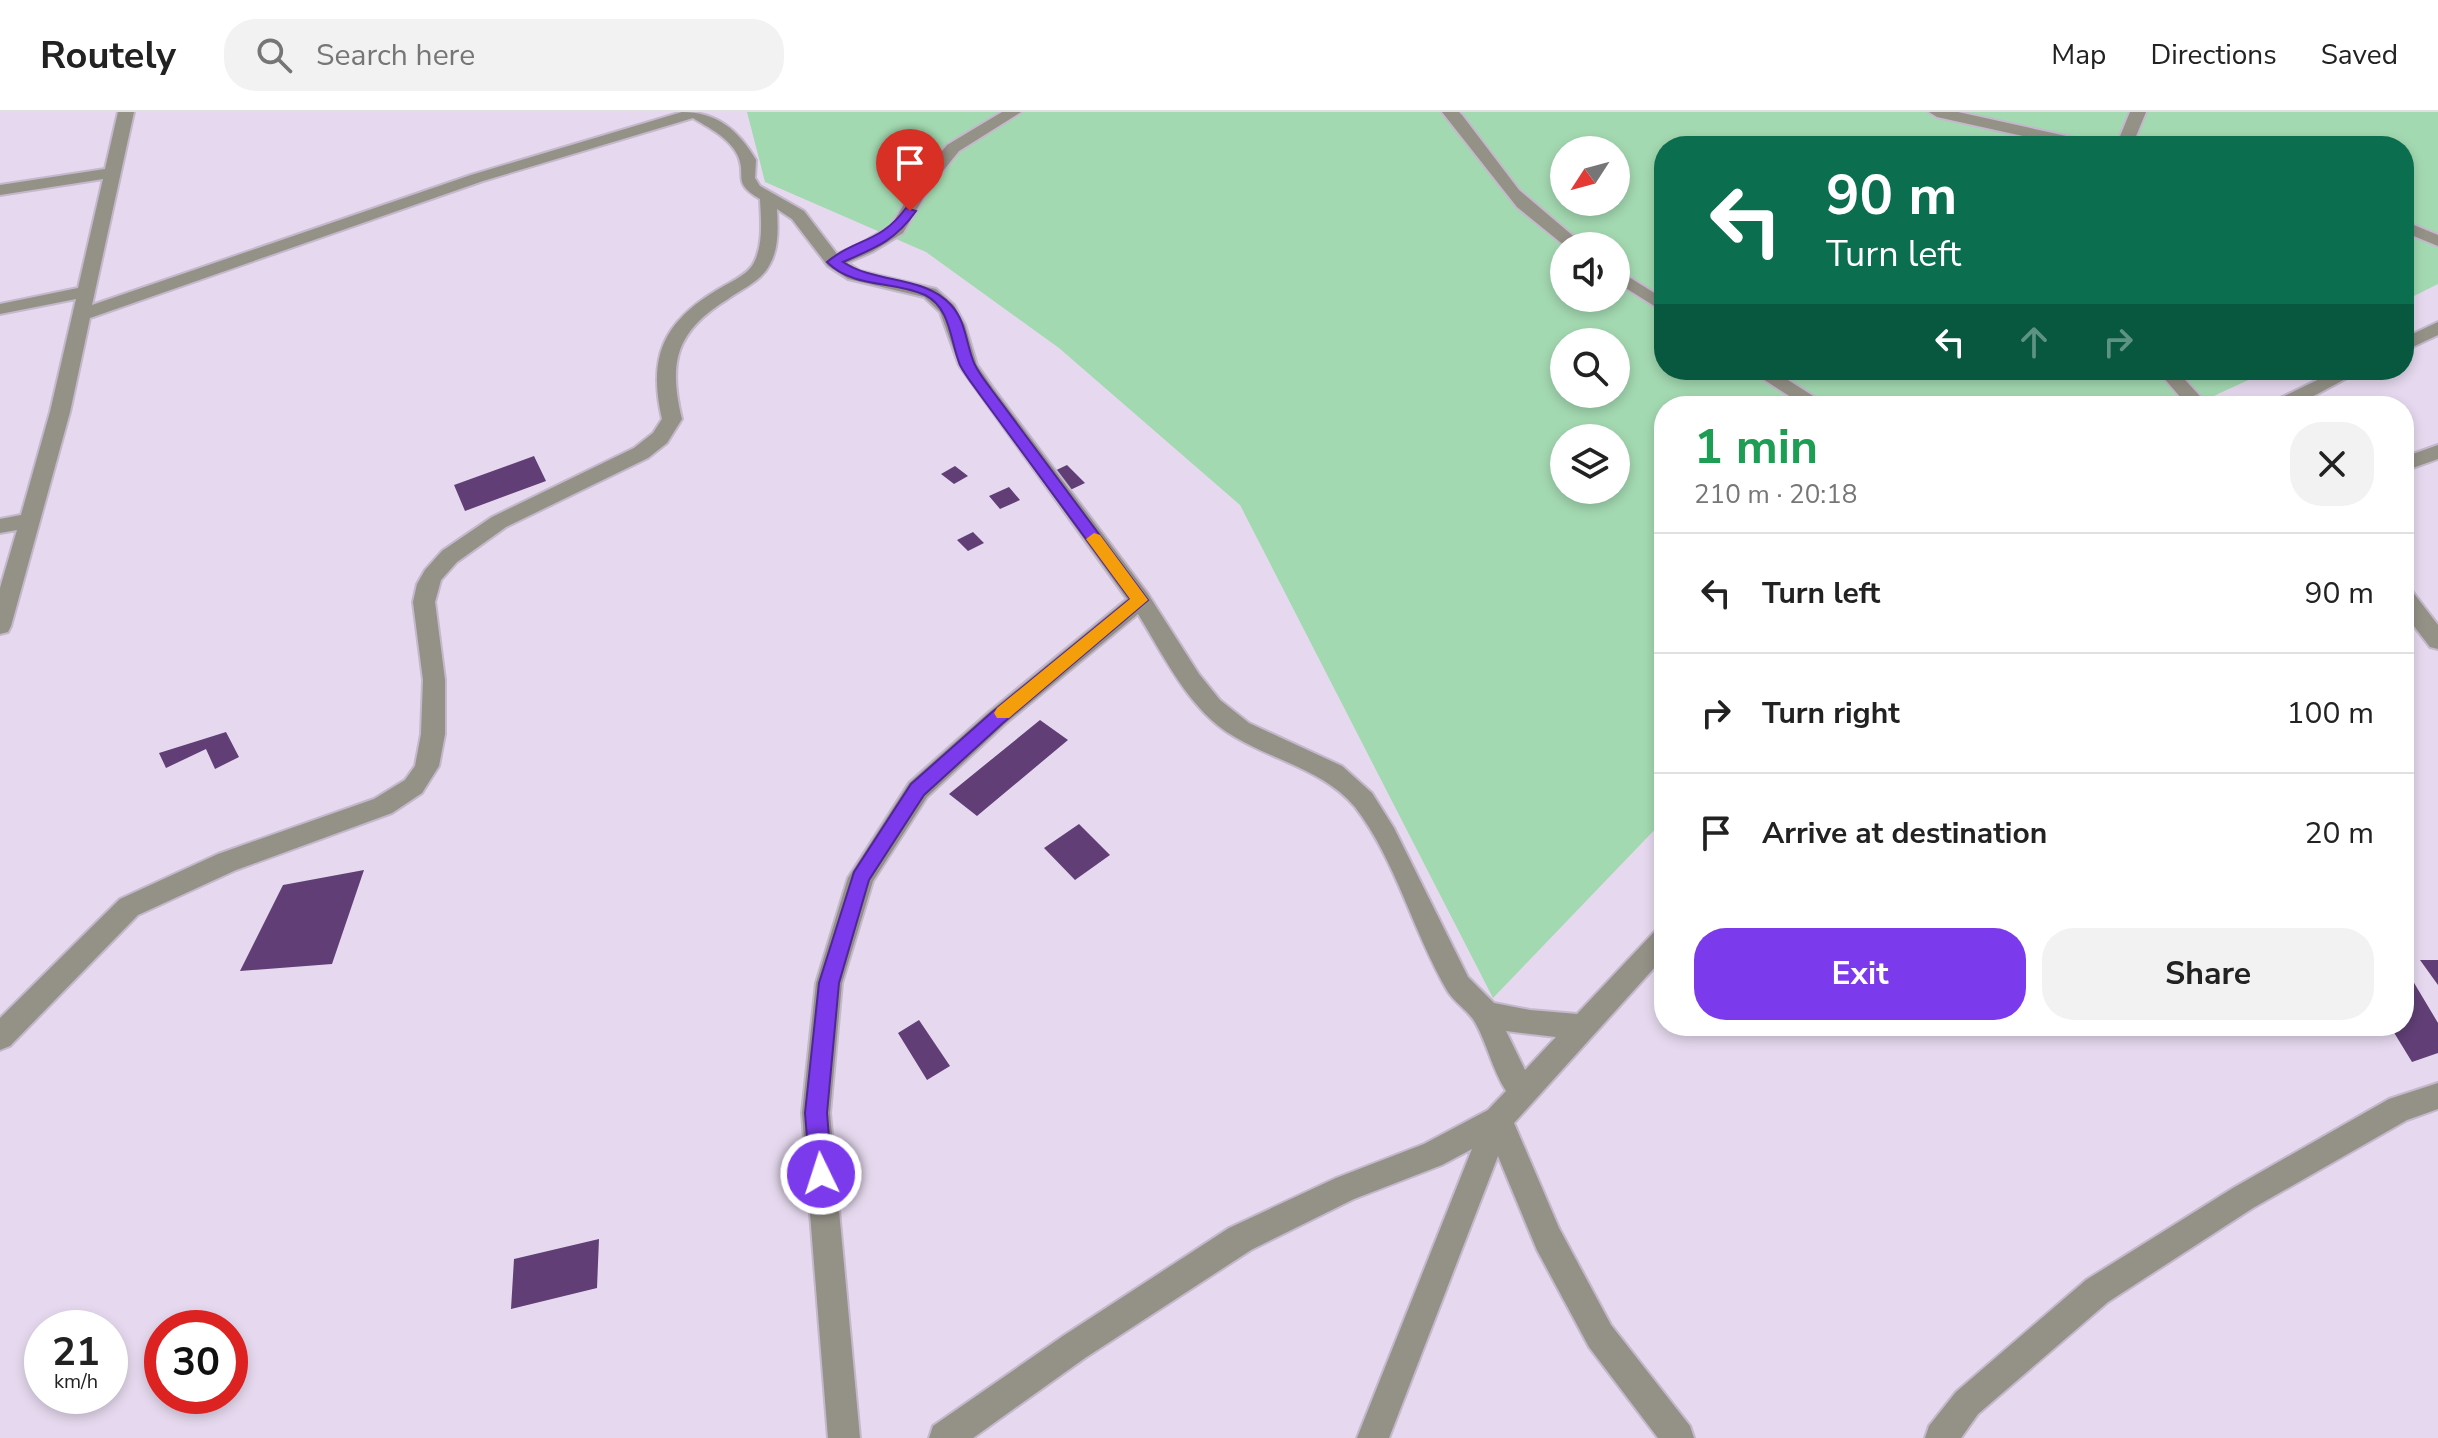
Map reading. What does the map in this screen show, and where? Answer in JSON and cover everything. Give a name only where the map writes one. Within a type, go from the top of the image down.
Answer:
[{"type":"street","points":[[0,626],[60,412],[126,112]]},
{"type":"street","points":[[82,315],[477,178],[697,112],[740,146],[748,160],[747,178],[754,189],[798,215],[834,262],[854,275],[930,293],[948,309],[968,365],[1140,600],[1191,680],[1212,706],[1241,730],[1334,773],[1363,800],[1385,835],[1459,986],[1486,1014],[1506,1066],[1522,1090]]},
{"type":"street","points":[[834,262],[866,248],[897,229],[923,185],[953,148],[1013,112]]},
{"type":"street","points":[[1450,112],[1463,124],[1515,196],[1559,232]]},
{"type":"street","points":[[1937,112],[2044,136]]},
{"type":"street","points":[[2128,136],[2138,112]]},
{"type":"street","points":[[0,190],[111,173]]},
{"type":"street","points":[[0,1037],[129,907],[227,862],[383,806],[405,794],[422,776],[431,749],[434,670],[425,590],[432,575],[454,551],[490,527],[641,453],[660,438],[672,419],[663,371],[671,342],[696,312],[758,270],[769,233],[768,199]]},
{"type":"street","points":[[2414,230],[2438,241]]},
{"type":"street","points":[[1630,284],[1654,300]]},
{"type":"street","points":[[0,309],[87,292]]},
{"type":"street","points":[[2414,340],[2438,328]]},
{"type":"street","points":[[1775,380],[1802,396]]},
{"type":"street","points":[[2175,380],[2190,396]]},
{"type":"street","points":[[2300,396],[2332,380]]},
{"type":"street","points":[[2414,460],[2438,452]]},
{"type":"street","points":[[0,526],[30,520]]},
{"type":"street","points":[[844,1438],[816,1113],[829,983],[861,878],[918,790],[997,718],[1140,600]]},
{"type":"street","points":[[2414,610],[2438,641]]},
{"type":"street","points":[[1373,1438],[1498,1120],[1522,1090],[1654,950]]},
{"type":"street","points":[[1486,1014],[1530,1023],[1583,1027]]},
{"type":"street","points":[[1941,1438],[1967,1403],[2097,1291],[2243,1198],[2386,1116],[2438,1096]]},
{"type":"street","points":[[945,1438],[1074,1347],[1240,1239],[1346,1188],[1432,1155],[1498,1120]]},
{"type":"street","points":[[1498,1120],[1548,1239],[1600,1336],[1678,1438]]},
{"type":"green space","points":[[747,112],[2438,112],[2438,284],[2414,296],[2414,136],[1654,136],[1654,380],[2248,380],[2214,396],[1654,396],[1654,830],[1493,998],[1240,505],[1059,348],[926,252],[765,182]]},
{"type":"building","points":[[534,456],[546,481],[465,511],[454,485]]},
{"type":"building","points":[[1067,465],[1085,483],[1068,491],[1050,473]]},
{"type":"building","points":[[955,466],[968,476],[954,484],[941,474]]},
{"type":"building","points":[[1009,487],[1020,500],[1000,509],[989,496]]},
{"type":"building","points":[[973,532],[984,543],[968,551],[957,540]]},
{"type":"building","points":[[1040,720],[1068,740],[977,816],[949,794]]},
{"type":"building","points":[[226,732],[239,757],[215,769],[206,749],[166,768],[159,753]]},
{"type":"building","points":[[1079,824],[1110,855],[1075,880],[1044,848]]},
{"type":"building","points":[[364,870],[332,964],[240,971],[283,885]]},
{"type":"building","points":[[2420,960],[2438,960],[2438,985]]},
{"type":"building","points":[[2414,983],[2438,1023],[2438,1053],[2412,1062],[2396,1036],[2414,1036]]},
{"type":"building","points":[[919,1020],[950,1066],[927,1080],[898,1033]]},
{"type":"building","points":[[599,1239],[597,1288],[511,1309],[514,1259]]},
{"type":"slow traffic","points":[[1003,713],[1140,600],[1094,539]]},
{"type":"route","points":[[821,1174],[816,1113],[829,983],[861,878],[918,790],[997,718],[1140,600],[968,365],[948,309],[930,293],[854,275],[834,262],[881,240],[897,229],[910,211]]}]
